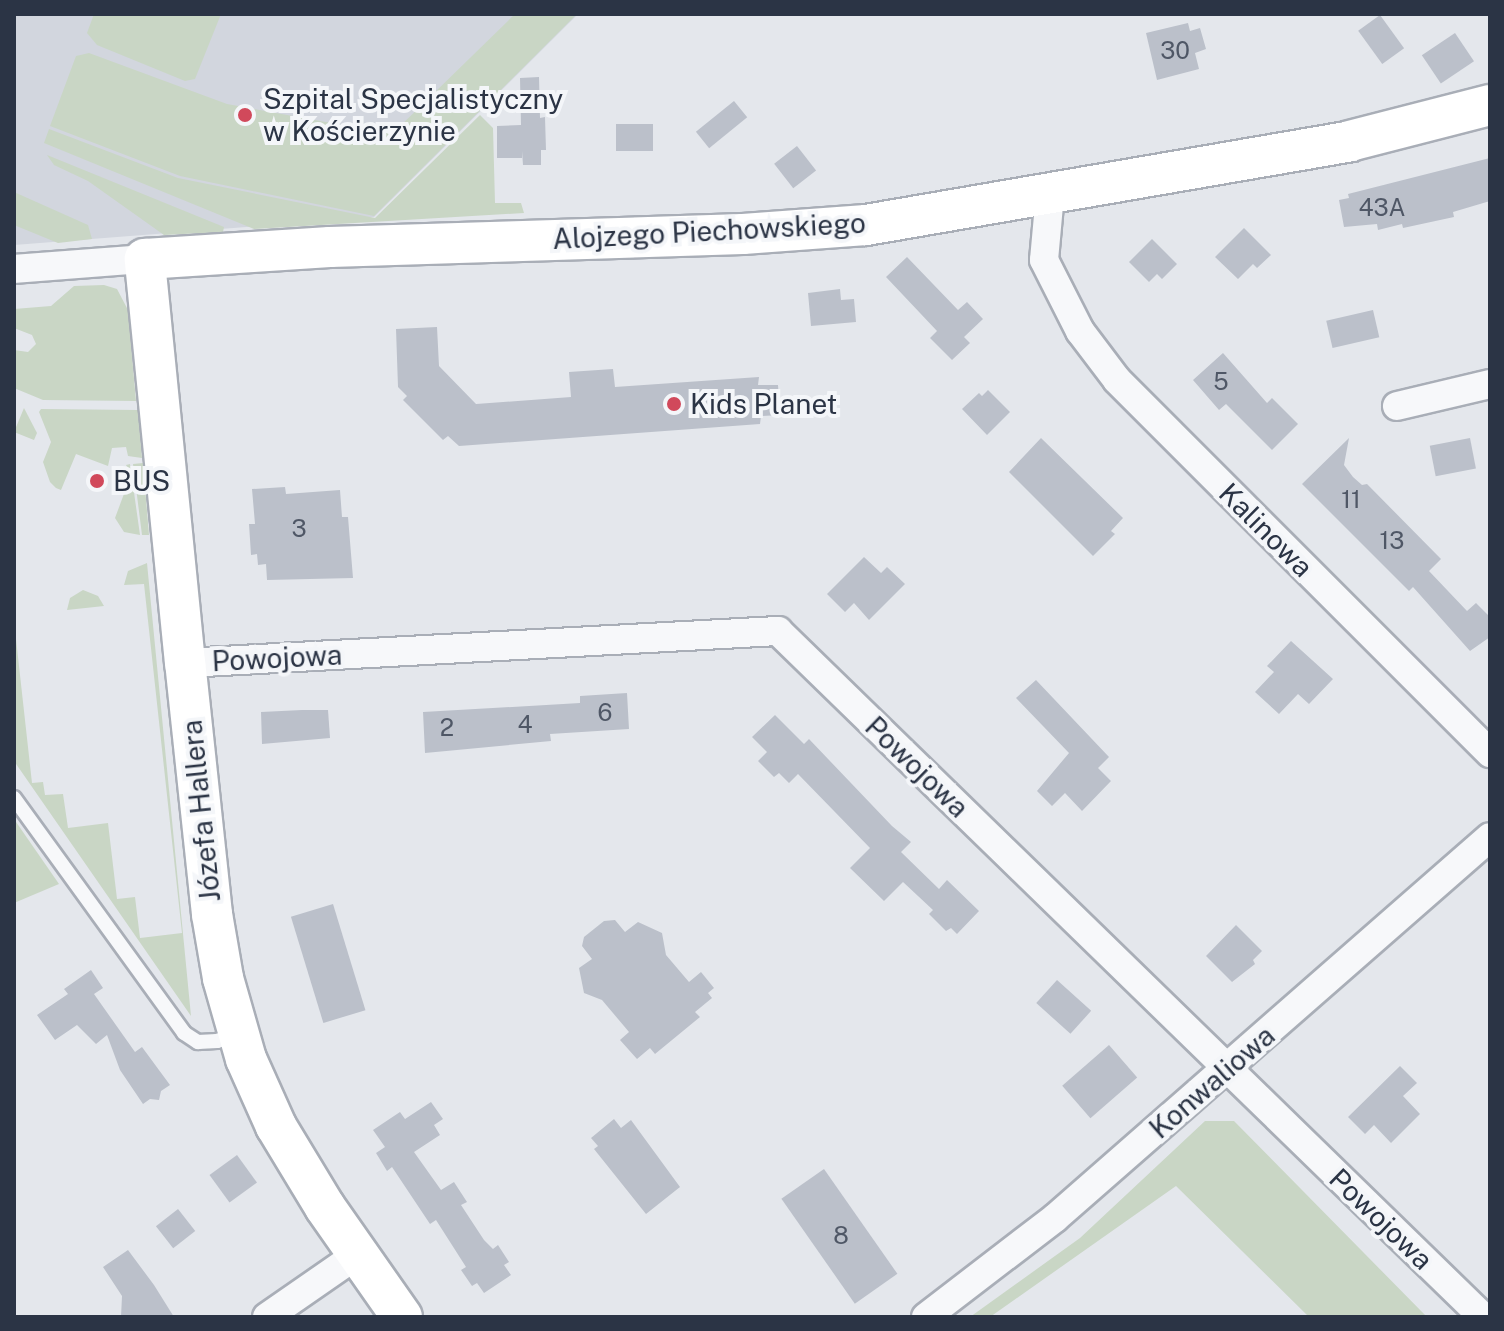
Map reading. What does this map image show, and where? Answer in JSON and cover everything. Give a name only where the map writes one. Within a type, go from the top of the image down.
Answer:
[{"type":"street","name":"Alojzego Piechowskiego","points":[[14,269],[330,247],[818,230],[1050,194],[1350,141],[1490,105]]},
{"type":"street","name":"Kalinowa","points":[[1050,194],[1044,260],[1080,331],[1117,380],[1490,753]]},
{"type":"street","name":"Józefa Hallera","points":[[145,259],[217,947],[238,1034],[276,1126],[325,1207],[402,1317]]},
{"type":"street","points":[[1397,406],[1490,384]]},
{"type":"street","name":"Powojowa","points":[[185,663],[778,631],[1483,1317]]},
{"type":"street","name":"Konwaliowa","points":[[926,1317],[1055,1218],[1490,837]]},
{"type":"street","points":[[267,1317],[358,1254]]},
{"type":"lane","points":[[14,798],[184,1033],[198,1042],[238,1034]]},
{"type":"shaded area","name":"Szpital Specjalistyczny w Kościerzynie","points":[[14,14],[578,14],[374,217],[14,245]]},
{"type":"green space","points":[[94,14],[221,14],[195,79],[185,81],[97,45],[87,33]]},
{"type":"green space","points":[[515,14],[577,14],[374,216],[180,176],[50,126],[76,56],[89,53],[227,104],[392,134]]},
{"type":"green space","points":[[480,115],[493,128],[495,203],[521,203],[524,213],[254,229],[44,143],[49,129],[178,178],[375,218]]},
{"type":"green space","points":[[47,155],[224,227],[223,232],[164,235],[88,181],[54,165]]},
{"type":"green space","points":[[14,192],[88,225],[92,239],[58,243],[14,225]]},
{"type":"green space","points":[[104,285],[117,289],[128,310],[136,401],[43,400],[14,388],[14,350],[28,352],[36,344],[32,335],[14,328],[14,309],[51,306],[74,286]]},
{"type":"green space","points":[[24,408],[37,433],[34,440],[14,432]]},
{"type":"green space","points":[[41,409],[138,410],[142,458],[128,456],[126,447],[112,448],[108,466],[76,454],[61,490],[56,488],[50,482],[43,462],[51,442],[39,412]]},
{"type":"green space","points":[[143,463],[149,535],[142,535],[133,464]]},
{"type":"green space","points":[[130,464],[140,535],[124,532],[115,518],[131,475],[126,465]]},
{"type":"green space","points":[[147,563],[191,1016],[14,761],[15,630],[32,783],[43,782],[45,795],[63,794],[68,828],[108,823],[117,899],[135,897],[140,938],[182,933],[144,584],[124,585],[128,571]]},
{"type":"green space","points":[[83,590],[98,596],[104,606],[67,610],[70,598]]},
{"type":"green space","points":[[14,819],[59,884],[14,903]]},
{"type":"green space","points":[[1205,1121],[1234,1121],[1427,1317],[1309,1317],[1176,1186],[990,1317],[970,1317],[1080,1238]]},
{"type":"building","points":[[1380,15],[1404,48],[1382,64],[1358,31]]},
{"type":"building","points":[[1188,23],[1190,31],[1200,28],[1206,49],[1195,53],[1199,69],[1157,80],[1146,33]]},
{"type":"building","points":[[1455,33],[1474,61],[1441,84],[1422,55]]},
{"type":"building","points":[[539,77],[540,118],[545,117],[546,150],[541,150],[541,165],[523,165],[522,151],[522,158],[497,158],[497,126],[521,125],[520,78]]},
{"type":"building","points":[[734,101],[747,117],[709,148],[696,132]]},
{"type":"building","points":[[616,124],[653,124],[653,151],[616,151]]},
{"type":"building","points":[[797,146],[816,170],[793,188],[774,164]]},
{"type":"building","points":[[1490,158],[1490,201],[1453,212],[1454,217],[1403,228],[1402,224],[1378,230],[1377,224],[1344,227],[1339,200],[1349,198],[1348,194]]},
{"type":"building","points":[[1244,228],[1271,255],[1257,268],[1253,264],[1238,279],[1215,257]]},
{"type":"building","points":[[1152,239],[1177,264],[1162,279],[1157,274],[1149,282],[1129,262]]},
{"type":"building","points":[[907,257],[958,310],[967,302],[983,319],[964,337],[970,343],[952,360],[930,338],[937,331],[886,277]]},
{"type":"building","points":[[840,289],[841,300],[854,299],[856,322],[811,326],[808,293]]},
{"type":"building","points":[[1373,310],[1379,337],[1333,348],[1326,321]]},
{"type":"building","points":[[437,327],[439,366],[476,404],[571,397],[569,372],[613,369],[615,387],[759,377],[758,385],[778,385],[780,415],[761,416],[760,424],[459,446],[448,436],[443,440],[403,400],[407,396],[398,387],[396,329]]},
{"type":"building","points":[[1223,353],[1267,403],[1272,398],[1298,424],[1272,450],[1226,404],[1219,410],[1193,380]]},
{"type":"building","points":[[988,390],[1010,412],[987,435],[962,409],[979,393],[982,396]]},
{"type":"building","points":[[1041,438],[1123,518],[1111,531],[1115,534],[1093,556],[1009,472]]},
{"type":"building","points":[[1349,438],[1344,465],[1353,477],[1362,485],[1367,484],[1441,559],[1429,571],[1467,611],[1476,603],[1490,617],[1490,637],[1470,651],[1413,587],[1409,591],[1302,484]]},
{"type":"building","points":[[1470,438],[1476,468],[1436,476],[1430,446]]},
{"type":"building","points":[[285,487],[286,494],[340,490],[342,517],[348,517],[353,578],[267,580],[266,564],[258,565],[257,554],[251,555],[249,524],[255,524],[252,489]]},
{"type":"building","points":[[864,557],[881,573],[887,567],[905,584],[869,620],[854,603],[845,612],[827,594]]},
{"type":"building","points":[[1291,641],[1333,679],[1309,704],[1298,694],[1279,714],[1255,692],[1274,672],[1267,666]]},
{"type":"building","points":[[1036,680],[1109,757],[1098,768],[1111,781],[1082,811],[1065,793],[1052,806],[1037,791],[1069,753],[1016,698]]},
{"type":"building","points":[[627,693],[629,729],[550,734],[551,741],[425,753],[423,712],[580,703],[580,696]]},
{"type":"building","points":[[328,710],[330,738],[262,744],[261,712]]},
{"type":"building","points":[[775,715],[804,744],[809,739],[911,842],[901,852],[939,889],[947,880],[979,911],[957,934],[951,928],[946,931],[929,914],[933,910],[903,882],[884,901],[850,868],[870,848],[798,774],[789,783],[779,773],[774,777],[758,761],[767,752],[752,737]]},
{"type":"building","points":[[333,904],[365,1010],[323,1023],[291,917]]},
{"type":"building","points":[[615,920],[625,932],[638,922],[662,933],[666,955],[689,982],[701,972],[714,988],[708,993],[712,998],[695,1012],[700,1017],[655,1054],[650,1048],[637,1059],[620,1040],[629,1032],[602,1000],[584,993],[579,968],[592,959],[582,946],[584,937],[604,921]]},
{"type":"building","points":[[1236,925],[1262,951],[1253,960],[1255,964],[1232,982],[1206,956]]},
{"type":"building","points":[[91,970],[103,988],[94,994],[135,1052],[142,1047],[170,1085],[161,1091],[159,1100],[150,1099],[143,1104],[120,1070],[107,1035],[96,1044],[77,1025],[55,1040],[37,1015],[68,994],[64,989]]},
{"type":"building","points":[[1057,980],[1091,1011],[1070,1034],[1036,1003]]},
{"type":"building","points":[[1109,1045],[1137,1077],[1090,1118],[1062,1086]]},
{"type":"building","points":[[1400,1066],[1417,1083],[1403,1096],[1420,1114],[1391,1143],[1374,1125],[1365,1134],[1348,1117]]},
{"type":"building","points":[[431,1102],[443,1119],[434,1125],[440,1135],[414,1152],[441,1190],[454,1182],[467,1202],[461,1205],[484,1240],[493,1249],[498,1245],[509,1262],[504,1265],[511,1275],[484,1293],[477,1283],[472,1286],[461,1270],[466,1267],[436,1220],[430,1224],[392,1167],[387,1171],[376,1153],[385,1147],[373,1130],[400,1112],[405,1119]]},
{"type":"building","points":[[614,1119],[621,1128],[631,1120],[680,1187],[646,1214],[594,1149],[598,1146],[591,1138]]},
{"type":"building","points":[[237,1155],[257,1183],[229,1202],[209,1175]]},
{"type":"building","points":[[824,1169],[897,1274],[855,1304],[781,1199]]},
{"type":"building","points":[[178,1209],[195,1231],[173,1248],[156,1226]]},
{"type":"building","points":[[128,1250],[174,1317],[121,1317],[122,1296],[103,1267]]},
{"type":"place","name":"Szpital Specjalistyczny w Kościerzynie","points":[[245,115]]},
{"type":"place","name":"Kids Planet","points":[[674,404]]},
{"type":"place","name":"BUS","points":[[97,481]]}]
